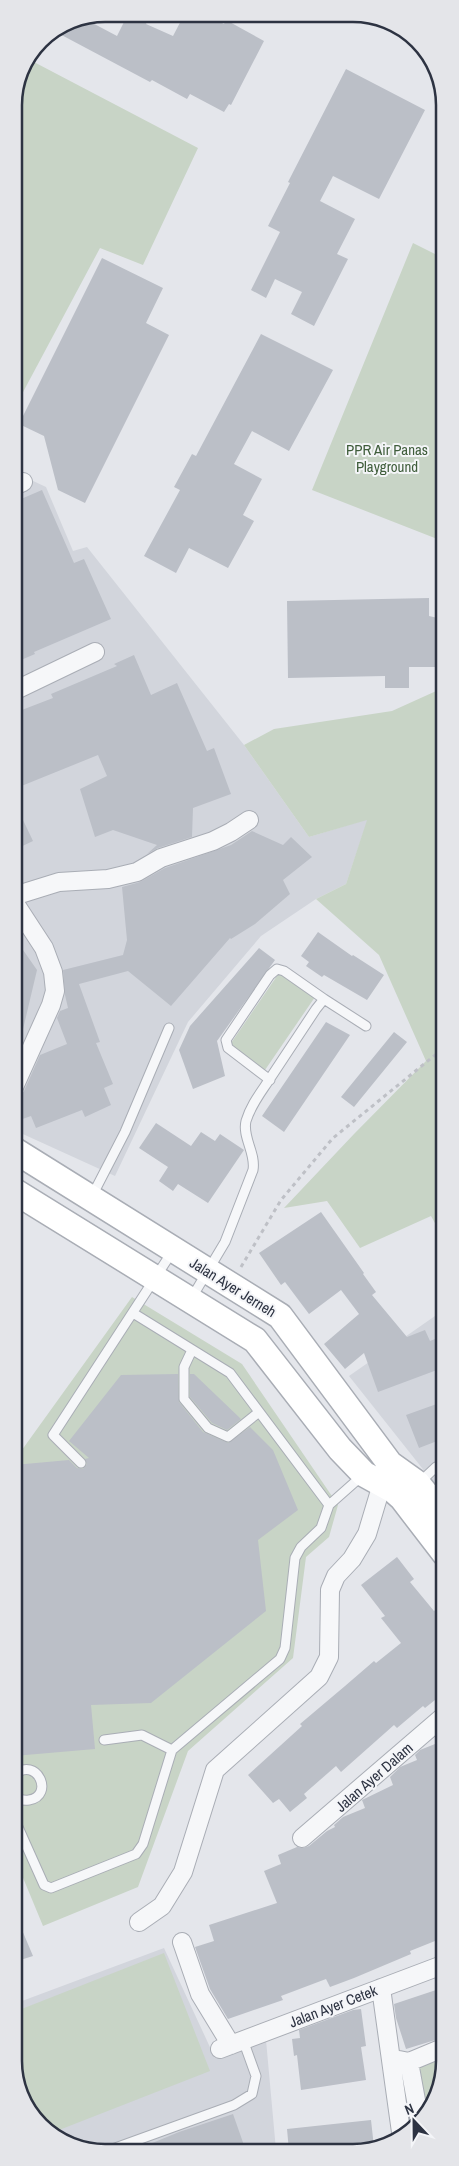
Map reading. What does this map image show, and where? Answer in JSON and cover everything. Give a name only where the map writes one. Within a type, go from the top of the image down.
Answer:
[{"type":"main road","name":"Jalan Ayer Jerneh","points":[[22,1155],[280,1316],[410,1491],[436,1538]]},
{"type":"main road","name":"Jalan Ayer Jerneh","points":[[22,1196],[255,1340],[340,1449],[373,1479],[410,1491],[436,1511]]},
{"type":"street","points":[[23,687],[95,652]]},
{"type":"street","points":[[23,893],[59,882],[108,879],[137,872],[161,858],[213,841],[249,820]]},
{"type":"street","points":[[23,915],[44,948],[53,972],[55,991],[51,1005],[23,1068]]},
{"type":"street","points":[[138,1922],[162,1906],[183,1872],[215,1770],[319,1677],[329,1657],[330,1590],[336,1576],[352,1559],[368,1534],[373,1479]]},
{"type":"street","name":"Jalan Ayer Dalam","points":[[302,1838],[436,1723]]},
{"type":"street","points":[[182,1942],[200,1994],[231,2045]]},
{"type":"street","name":"Jalan Ayer Cetek","points":[[231,2045],[436,1967]]},
{"type":"street","points":[[380,1988],[400,2128]]},
{"type":"street","points":[[391,2058],[409,2062],[436,2051]]},
{"type":"street","points":[[409,2062],[418,2112]]},
{"type":"lane","points":[[270,1080],[234,1055],[228,1048],[226,1040],[270,975],[277,969],[284,971],[366,1026]]},
{"type":"lane","points":[[190,1299],[225,1242],[253,1170],[254,1162],[247,1139],[246,1122],[255,1101],[324,999]]},
{"type":"lane","points":[[91,1198],[125,1132],[169,1028]]},
{"type":"lane","points":[[81,1462],[53,1435],[174,1250]]},
{"type":"lane","points":[[133,1313],[230,1373],[329,1505]]},
{"type":"lane","points":[[192,1350],[184,1367],[184,1399],[208,1428],[228,1437],[259,1412]]},
{"type":"lane","points":[[410,1491],[436,1467]]},
{"type":"lane","points":[[22,1836],[44,1885],[51,1888],[136,1854],[143,1844],[172,1750],[280,1660],[285,1648],[295,1558],[301,1547],[321,1528],[329,1505],[373,1479]]},
{"type":"lane","points":[[104,1740],[142,1735],[172,1750]]},
{"type":"lane","points":[[22,1770],[31,1770],[39,1776],[42,1786],[35,1798],[22,1799]]},
{"type":"lane","points":[[125,2144],[234,2105],[252,2094],[256,2076],[231,2045]]},
{"type":"path","points":[[230,1284],[281,1200],[333,1138],[436,1054]]},
{"type":"shaded area","points":[[23,476],[46,487],[73,551],[87,547],[244,745],[309,837],[368,819],[346,884],[316,899],[261,936],[188,1022],[115,1176],[22,1134]]},
{"type":"shaded area","points":[[436,1315],[436,1486],[349,1376]]},
{"type":"shaded area","points":[[164,1948],[215,2058],[266,2040],[275,2144],[105,2144],[89,2142],[64,2132],[55,2126],[36,2107],[25,2082],[22,2061],[22,2001]]},
{"type":"green space","points":[[34,62],[198,148],[143,265],[100,248],[23,392],[23,100],[24,89]]},
{"type":"green space","name":"PPR Air Panas Playground","points":[[413,243],[436,254],[436,538],[312,490]]},
{"type":"green space","points":[[436,691],[436,1225],[431,1216],[360,1248],[327,1201],[284,1208],[426,1061],[379,955],[316,899],[346,884],[367,820],[309,837],[244,745],[274,729],[392,711]]},
{"type":"green space","points":[[279,973],[315,997],[265,1070],[229,1046]]},
{"type":"green space","points":[[132,1297],[242,1364],[338,1505],[329,1537],[306,1557],[293,1658],[188,1751],[138,1887],[43,1926],[22,1876],[22,1449]]},
{"type":"green space","points":[[164,1953],[210,2071],[60,2130],[36,2107],[25,2082],[22,2061],[22,2009]]},
{"type":"green space","points":[[436,2055],[435,2077],[426,2101],[415,2063]]},
{"type":"building","points":[[124,22],[147,22],[146,24],[173,36],[180,22],[220,22],[224,24],[225,22],[230,22],[264,41],[231,105],[229,104],[224,112],[190,94],[187,99],[152,80],[150,82],[61,35],[93,23],[117,36]]},
{"type":"building","points":[[346,69],[425,110],[379,199],[333,176],[320,201],[355,219],[337,254],[348,259],[314,326],[291,314],[302,292],[275,279],[266,298],[251,290],[280,232],[268,226],[290,183],[288,182]]},
{"type":"building","points":[[102,258],[163,288],[146,323],[169,335],[85,503],[58,490],[44,436],[23,426],[23,416]]},
{"type":"building","points":[[261,334],[333,370],[289,451],[252,431],[234,464],[262,479],[243,515],[254,521],[228,568],[189,548],[176,573],[144,556],[180,490],[174,487],[192,454],[196,456]]},
{"type":"building","points":[[42,490],[74,563],[84,559],[111,619],[34,652],[35,654],[23,659],[23,498]]},
{"type":"building","points":[[429,598],[429,616],[436,618],[436,667],[409,667],[409,688],[385,688],[385,676],[288,678],[287,601]]},
{"type":"building","points":[[134,655],[151,695],[177,683],[207,751],[214,748],[231,794],[193,808],[192,837],[158,848],[147,854],[157,845],[113,830],[95,837],[80,789],[107,776],[98,755],[23,785],[23,710],[53,698],[51,694],[117,666],[114,664]]},
{"type":"building","points":[[23,819],[33,841],[23,846]]},
{"type":"building","points":[[252,831],[283,845],[291,837],[312,857],[283,880],[290,894],[255,924],[230,938],[171,1006],[128,971],[79,984],[100,1042],[96,1043],[113,1084],[104,1088],[111,1105],[85,1117],[82,1110],[36,1128],[31,1116],[22,1119],[22,1093],[40,1055],[67,1044],[57,1018],[60,1011],[68,1008],[63,970],[123,955],[127,940],[122,887],[140,882],[165,868],[231,845]]},
{"type":"building","points":[[318,932],[352,956],[384,975],[367,1000],[324,975],[322,977],[306,966],[309,962],[301,956]]},
{"type":"building","points":[[259,948],[275,960],[217,1041],[225,1076],[193,1089],[179,1050],[190,1026]]},
{"type":"building","points":[[23,949],[37,970],[23,1031]]},
{"type":"building","points":[[326,1022],[350,1035],[284,1132],[262,1116]]},
{"type":"building","points":[[394,1032],[407,1042],[354,1107],[341,1097]]},
{"type":"building","points":[[156,1123],[191,1146],[201,1132],[215,1141],[220,1134],[244,1150],[208,1203],[178,1184],[173,1191],[159,1181],[168,1167],[139,1148]]},
{"type":"building","points":[[321,1212],[376,1292],[372,1295],[407,1337],[425,1330],[430,1341],[436,1339],[436,1370],[378,1392],[364,1353],[345,1369],[324,1344],[359,1314],[341,1290],[309,1314],[285,1282],[281,1285],[259,1253]]},
{"type":"building","points":[[178,1374],[179,1402],[203,1432],[228,1443],[250,1427],[273,1450],[298,1510],[258,1540],[266,1611],[151,1703],[91,1705],[95,1749],[22,1755],[22,1464],[69,1460],[77,1468],[83,1469],[87,1464],[85,1459],[89,1458],[69,1441],[121,1375]]},
{"type":"building","points":[[190,1374],[194,1374],[241,1419],[227,1430],[212,1423],[190,1397]]},
{"type":"building","points":[[436,1404],[436,1441],[419,1448],[406,1415]]},
{"type":"building","points":[[397,1557],[414,1579],[410,1582],[434,1611],[436,1609],[436,1699],[425,1708],[423,1706],[397,1728],[394,1725],[341,1772],[336,1766],[304,1794],[307,1798],[290,1812],[279,1799],[273,1803],[248,1775],[302,1726],[300,1724],[374,1661],[376,1663],[401,1643],[381,1618],[385,1616],[361,1585]]},
{"type":"building","points":[[436,1744],[436,1941],[410,1951],[411,1954],[354,1978],[330,1987],[326,1979],[281,1996],[283,2000],[228,2019],[210,1989],[195,1947],[214,1941],[209,1925],[277,1903],[264,1871],[281,1864],[278,1855],[297,1847],[309,1846],[335,1827],[334,1825],[343,1817],[365,1808],[362,1800],[393,1785],[390,1777],[400,1767],[417,1760],[415,1755],[420,1750]]},
{"type":"building","points":[[22,1930],[33,1956],[22,1959]]},
{"type":"building","points":[[436,1990],[436,2040],[406,2049],[396,2018],[394,2004]]},
{"type":"building","points":[[361,2009],[366,2046],[361,2047],[366,2080],[301,2090],[297,2055],[294,2056],[292,2039],[300,2038],[299,2030],[353,2010]]},
{"type":"building","points":[[233,2114],[244,2144],[150,2144]]},
{"type":"building","points":[[371,2120],[373,2141],[354,2144],[288,2144],[287,2129]]}]
